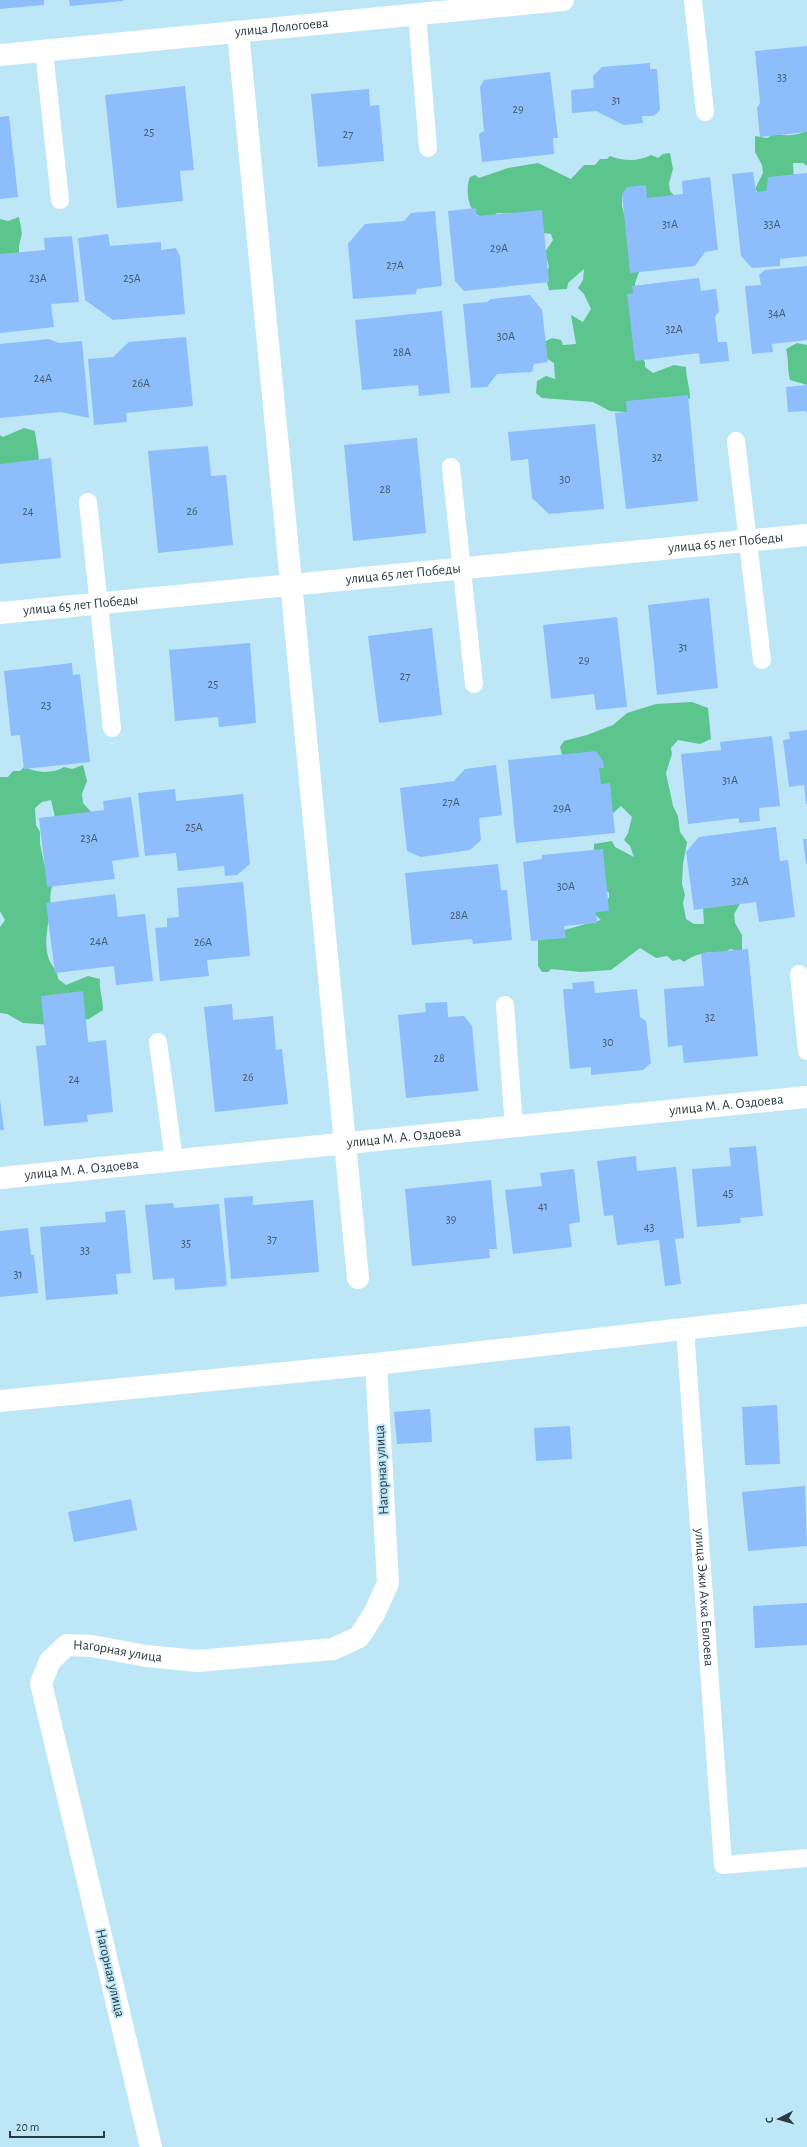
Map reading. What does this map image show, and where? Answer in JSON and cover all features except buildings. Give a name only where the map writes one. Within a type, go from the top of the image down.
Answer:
[{"type":"street","name":"улица Лологоева","points":[[0,55],[563,0]]},
{"type":"street","points":[[238,32],[358,1278]]},
{"type":"street","name":"улица 65 лет Победы","points":[[0,614],[807,534]]},
{"type":"street","name":"улица М. А. Оздоева","points":[[0,1178],[807,1097]]},
{"type":"street","points":[[0,1401],[376,1364],[807,1315]]},
{"type":"street","name":"Нагорная улица","points":[[151,2147],[41,1683],[50,1661],[67,1645],[92,1646],[146,1656],[198,1661],[333,1649],[359,1637],[374,1614],[388,1583],[376,1364]]},
{"type":"lane","points":[[693,0],[705,112]]},
{"type":"lane","points":[[417,14],[428,148]]},
{"type":"lane","points":[[44,51],[60,200]]},
{"type":"lane","points":[[736,441],[762,660]]},
{"type":"lane","points":[[451,467],[474,684]]},
{"type":"lane","points":[[88,502],[112,728]]},
{"type":"lane","points":[[799,974],[807,1051]]},
{"type":"lane","points":[[505,1005],[514,1126]]},
{"type":"lane","points":[[158,1042],[174,1160]]},
{"type":"lane","name":"улица Эжи Ахка Евлоева","points":[[684,1329],[723,1865],[807,1858]]},
{"type":"green space","points":[[807,130],[807,166],[803,163],[793,163],[794,180],[759,194],[755,189],[763,173],[762,165],[755,152],[755,136],[767,138],[774,134],[796,134]]},
{"type":"green space","points":[[670,153],[673,169],[669,183],[670,191],[682,204],[671,210],[629,190],[622,197],[622,206],[639,272],[635,283],[639,352],[645,362],[645,367],[653,373],[674,365],[686,367],[690,398],[675,407],[640,413],[610,411],[593,402],[542,398],[536,393],[537,381],[546,376],[555,379],[554,363],[544,357],[544,342],[552,338],[561,340],[563,345],[576,344],[571,315],[583,322],[591,309],[584,294],[578,288],[583,280],[584,269],[568,283],[567,289],[549,290],[545,275],[549,267],[545,252],[553,240],[551,234],[543,233],[539,215],[497,213],[492,220],[476,214],[472,209],[468,195],[470,177],[475,175],[479,178],[508,168],[538,163],[571,179],[584,165],[595,165],[600,159],[607,159],[610,156],[620,159],[636,160],[651,155],[658,158],[663,154]]},
{"type":"green space","points":[[19,217],[22,233],[19,254],[0,282],[0,219],[8,221]]},
{"type":"green space","points":[[797,343],[807,345],[807,385],[790,380],[786,349]]},
{"type":"green space","points":[[24,428],[35,431],[39,462],[0,475],[0,435],[3,437]]},
{"type":"green space","points":[[692,702],[708,708],[711,739],[700,744],[678,740],[671,748],[672,754],[666,773],[673,806],[678,816],[680,832],[687,842],[683,864],[682,884],[685,895],[683,903],[686,919],[694,924],[704,924],[703,907],[743,899],[734,914],[735,923],[742,935],[742,951],[730,949],[724,953],[702,953],[684,962],[680,959],[673,961],[667,956],[656,958],[640,948],[611,970],[581,972],[551,969],[548,972],[542,972],[538,966],[538,937],[601,920],[593,913],[601,901],[609,898],[609,893],[600,882],[596,871],[594,844],[612,841],[615,847],[634,857],[630,846],[624,840],[628,833],[632,817],[621,806],[611,815],[602,786],[563,758],[560,747],[564,741],[587,735],[613,725],[627,713],[656,704]]},
{"type":"green space","points":[[83,765],[87,781],[82,794],[83,803],[95,816],[55,817],[51,800],[42,802],[35,808],[36,825],[40,832],[40,844],[44,863],[53,884],[46,940],[49,959],[57,973],[58,979],[66,985],[88,976],[100,979],[103,1010],[89,1019],[53,1025],[23,1023],[7,1014],[0,1013],[0,927],[5,920],[0,911],[0,777],[8,777],[13,771],[20,771],[24,767],[34,771],[49,772],[64,767],[72,769]]}]
